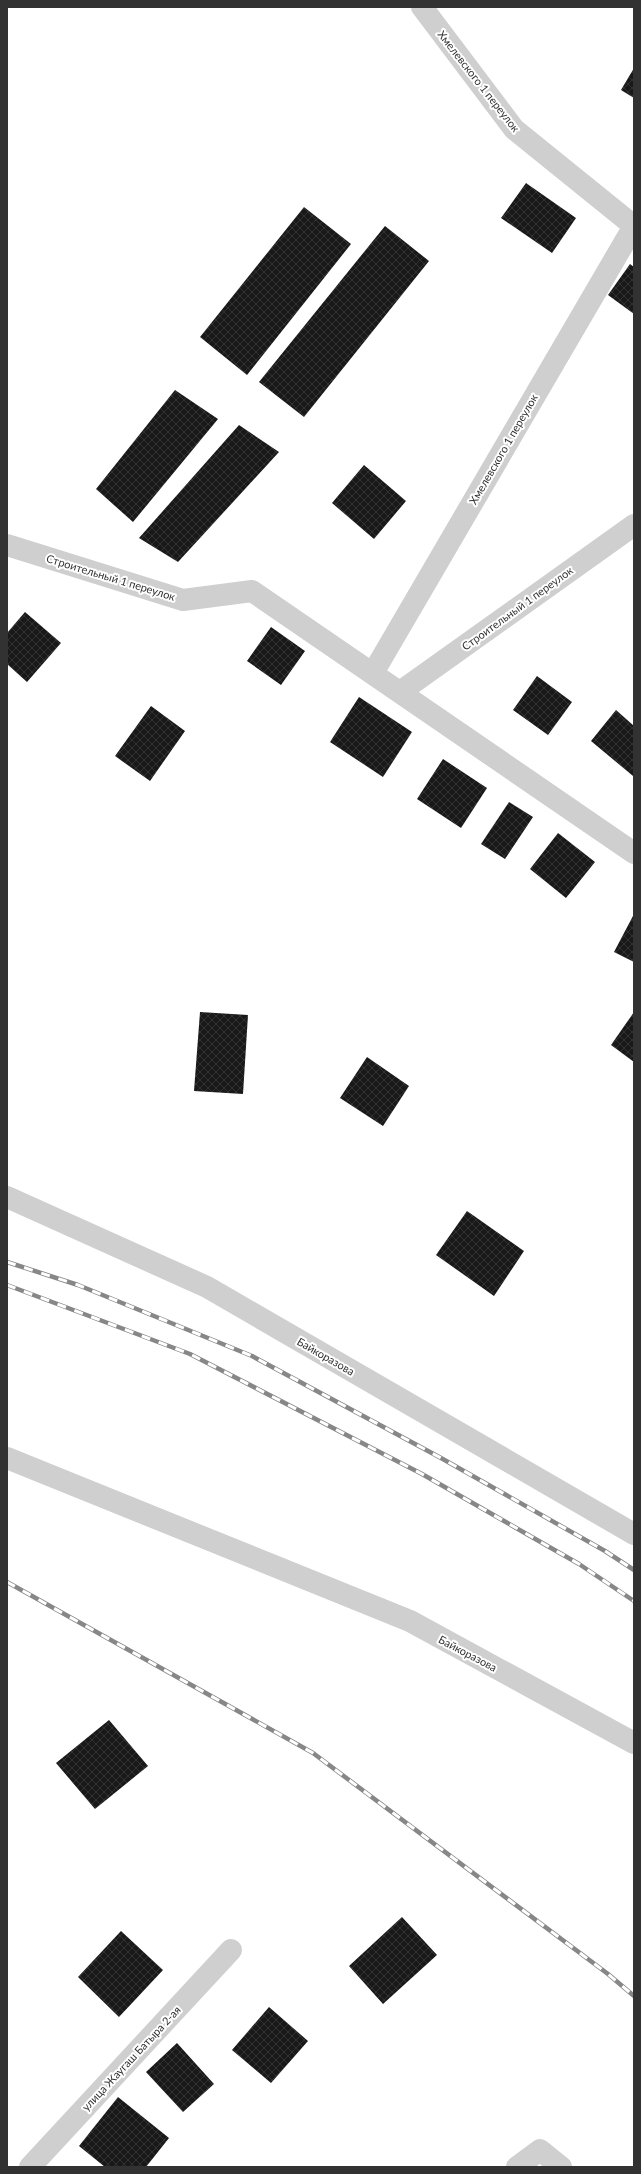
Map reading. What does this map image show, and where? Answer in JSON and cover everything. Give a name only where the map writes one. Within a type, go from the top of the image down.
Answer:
[{"type":"street","name":"Хмелевского 1 переулок","points":[[373,673],[634,226],[514,128],[422,7]]},
{"type":"street","name":"Строительный 1 переулок","points":[[400,692],[634,525]]},
{"type":"street","name":"Строительный 1 переулок","points":[[7,545],[183,600],[252,591],[634,853]]},
{"type":"street","name":"Байкоразова","points":[[7,1197],[207,1287],[634,1534]]},
{"type":"street","name":"Байкоразова","points":[[7,1458],[410,1621],[634,1743]]},
{"type":"street","name":"улица Жаугаш Батыра 2-ая","points":[[30,2167],[231,1950]]},
{"type":"street","points":[[517,2167],[540,2150],[561,2167]]},
{"type":"building","points":[[634,68],[634,98],[621,90]]},
{"type":"building","points":[[526,183],[576,218],[552,253],[501,218]]},
{"type":"building","points":[[304,207],[351,244],[247,375],[200,337]]},
{"type":"building","points":[[385,226],[429,261],[304,417],[259,382]]},
{"type":"building","points":[[630,264],[634,267],[634,314],[608,295]]},
{"type":"building","points":[[175,390],[218,419],[133,522],[96,489]]},
{"type":"building","points":[[239,425],[279,452],[178,562],[139,538]]},
{"type":"building","points":[[364,465],[406,501],[374,539],[332,503]]},
{"type":"building","points":[[25,612],[61,643],[27,682],[7,664],[7,633]]},
{"type":"building","points":[[271,627],[305,651],[281,685],[247,661]]},
{"type":"building","points":[[537,676],[572,702],[548,735],[513,710]]},
{"type":"building","points":[[359,697],[412,732],[383,777],[330,742]]},
{"type":"building","points":[[151,706],[185,731],[150,781],[115,756]]},
{"type":"building","points":[[616,710],[634,726],[633,776],[591,741]]},
{"type":"building","points":[[443,759],[487,788],[461,828],[417,799]]},
{"type":"building","points":[[509,802],[533,817],[505,859],[481,844]]},
{"type":"building","points":[[558,833],[595,862],[566,898],[530,869]]},
{"type":"building","points":[[634,914],[634,962],[614,952]]},
{"type":"building","points":[[200,1012],[248,1015],[243,1094],[194,1091]]},
{"type":"building","points":[[634,1012],[634,1062],[611,1045]]},
{"type":"building","points":[[367,1057],[409,1086],[383,1126],[340,1098]]},
{"type":"building","points":[[467,1211],[524,1251],[494,1296],[436,1255]]},
{"type":"building","points":[[109,1720],[148,1766],[95,1809],[56,1763]]},
{"type":"building","points":[[402,1917],[437,1955],[383,2004],[349,1966]]},
{"type":"building","points":[[121,1931],[163,1970],[119,2017],[78,1977]]},
{"type":"building","points":[[269,2007],[308,2041],[271,2083],[232,2050]]},
{"type":"building","points":[[177,2043],[214,2084],[183,2112],[146,2072]]},
{"type":"building","points":[[118,2097],[169,2138],[146,2167],[105,2167],[79,2146]]},
{"type":"railway","points":[[7,1262],[78,1285],[252,1356],[441,1458],[605,1551],[634,1570]]},
{"type":"railway","points":[[7,1285],[190,1354],[422,1474],[579,1564],[634,1601]]},
{"type":"railway","points":[[7,1582],[313,1753],[608,1974],[634,1996]]}]
